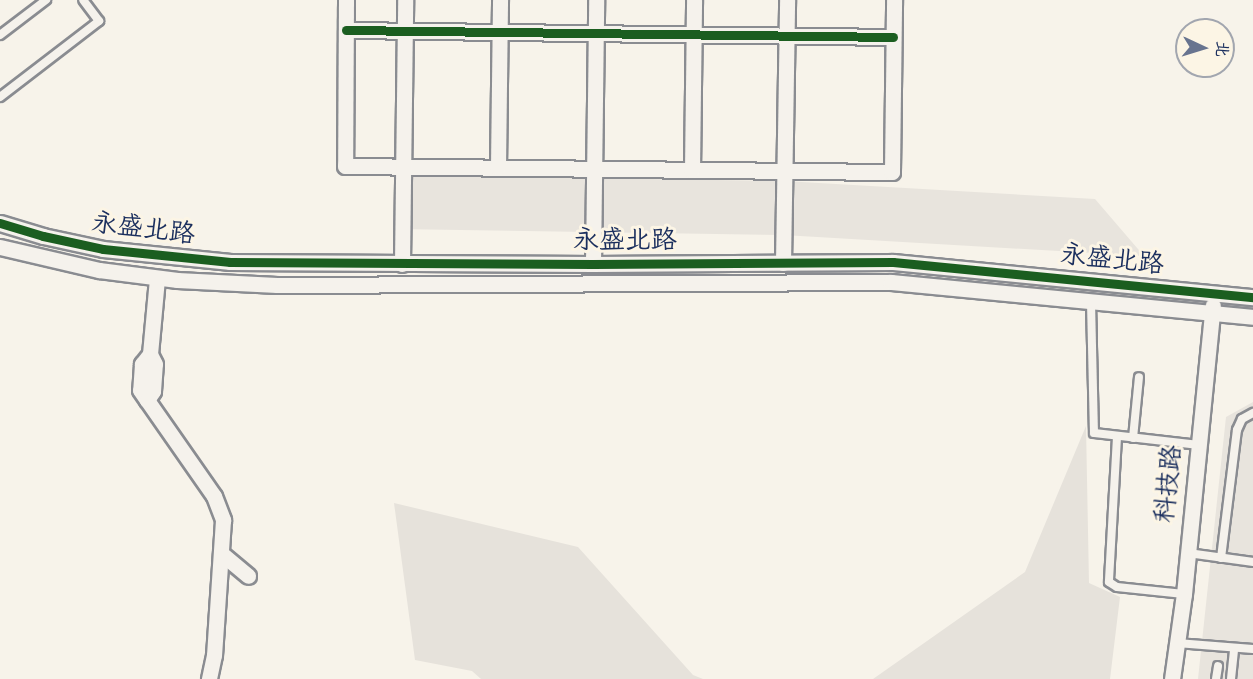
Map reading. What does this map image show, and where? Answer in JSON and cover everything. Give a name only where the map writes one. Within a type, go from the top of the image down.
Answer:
[{"type":"street","points":[[346,0],[345,166],[892,172],[894,0]]},
{"type":"street","points":[[402,264],[405,0]]},
{"type":"street","points":[[498,167],[500,0]]},
{"type":"street","points":[[593,264],[596,0]]},
{"type":"street","points":[[692,170],[694,0]]},
{"type":"street","points":[[783,263],[787,0]]},
{"type":"street","points":[[346,30],[893,37]]},
{"type":"street","name":"永盛北路","points":[[0,223],[43,236],[103,249],[173,258],[230,262],[402,264],[893,262],[1253,297]]},
{"type":"street","name":"永盛北路","points":[[0,247],[99,270],[157,278],[277,285],[891,282],[1253,317]]},
{"type":"street","points":[[157,278],[150,354],[155,364],[153,391],[147,400],[214,496],[223,520],[212,678]]},
{"type":"street","name":"科技路","points":[[1172,679],[1184,594],[1214,293]]},
{"type":"street","points":[[222,554],[248,576]]},
{"type":"lane","points":[[0,35],[46,0]]},
{"type":"lane","points":[[0,97],[99,21],[83,0]]},
{"type":"lane","points":[[1091,302],[1092,430],[1096,434],[1199,445]]},
{"type":"lane","points":[[1133,438],[1139,377]]},
{"type":"lane","points":[[1221,558],[1237,430],[1242,419],[1253,413]]},
{"type":"lane","points":[[1117,436],[1109,582],[1118,587],[1184,594]]},
{"type":"lane","points":[[1188,553],[1253,562]]},
{"type":"lane","points":[[1177,643],[1253,650]]},
{"type":"lane","points":[[1231,679],[1234,648]]},
{"type":"lane","points":[[1216,679],[1218,666]]},
{"type":"shaded area","points":[[396,175],[784,181],[1095,199],[1144,256],[783,235],[395,229]]},
{"type":"shaded area","points":[[1253,402],[1253,679],[1198,679],[1226,417]]},
{"type":"shaded area","points":[[1086,426],[1089,583],[1120,597],[1110,679],[873,679],[1025,572]]},
{"type":"shaded area","points":[[394,503],[578,547],[693,675],[703,679],[481,679],[472,671],[415,660]]},
{"type":"cycle path","points":[[346,30],[893,37]]},
{"type":"cycle path","points":[[0,223],[43,236],[103,249],[230,262],[593,264],[893,262],[1253,297]]}]
